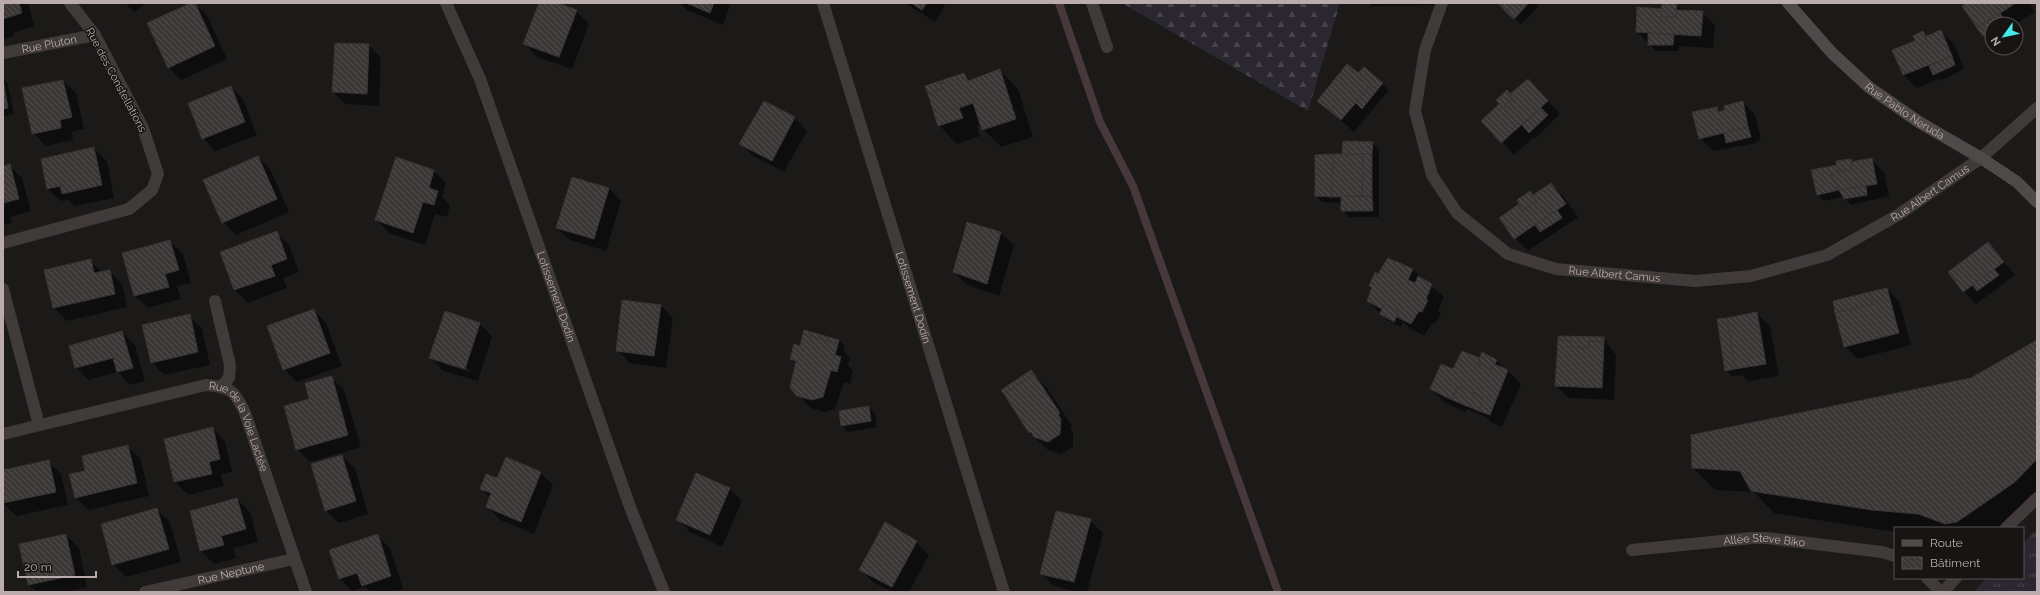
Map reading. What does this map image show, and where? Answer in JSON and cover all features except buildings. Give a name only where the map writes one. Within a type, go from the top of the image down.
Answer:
[{"type":"main road","name":"Rue Pablo Neruda","points":[[1788,3],[1832,53],[1870,88],[1919,122],[1981,158],[2017,182],[2037,202]]},
{"type":"street","name":"Rue des Constellations","points":[[3,243],[129,209],[152,190],[158,174],[143,128],[95,35],[70,3]]},
{"type":"street","name":"Lotissement Dodin","points":[[446,3],[480,79],[630,508],[664,592]]},
{"type":"street","name":"Lotissement Dodin","points":[[823,3],[1004,592]]},
{"type":"street","points":[[1092,3],[1107,47]]},
{"type":"street","name":"Rue Albert Camus","points":[[1442,3],[1425,50],[1415,111],[1432,174],[1457,213],[1508,254],[1556,269],[1695,282],[1751,276],[1827,256],[1898,215],[1981,158],[2037,108]]},
{"type":"street","name":"Rue Pluton","points":[[3,54],[95,35]]},
{"type":"street","points":[[3,289],[39,425]]},
{"type":"street","points":[[215,301],[230,365],[229,378],[222,386]]},
{"type":"street","name":"Rue de la Voie Lactée","points":[[3,434],[206,386],[222,386],[237,396],[245,414],[306,592]]},
{"type":"street","points":[[2007,527],[2037,498]]},
{"type":"street","name":"Allée Steve Biko","points":[[1632,550],[1752,538],[1767,538],[1882,552],[1894,556]]},
{"type":"street","name":"Rue Neptune","points":[[145,592],[294,559]]},
{"type":"street","points":[[1928,579],[1942,592],[1955,579]]},
{"type":"green space","points":[[1122,3],[1340,3],[1308,111]]},
{"type":"green space","points":[[2037,529],[2037,592],[1976,592],[1977,588],[1986,579],[2024,579],[2024,542]]},
{"type":"waterway","points":[[1059,3],[1100,122],[1133,186],[1278,592]]}]
